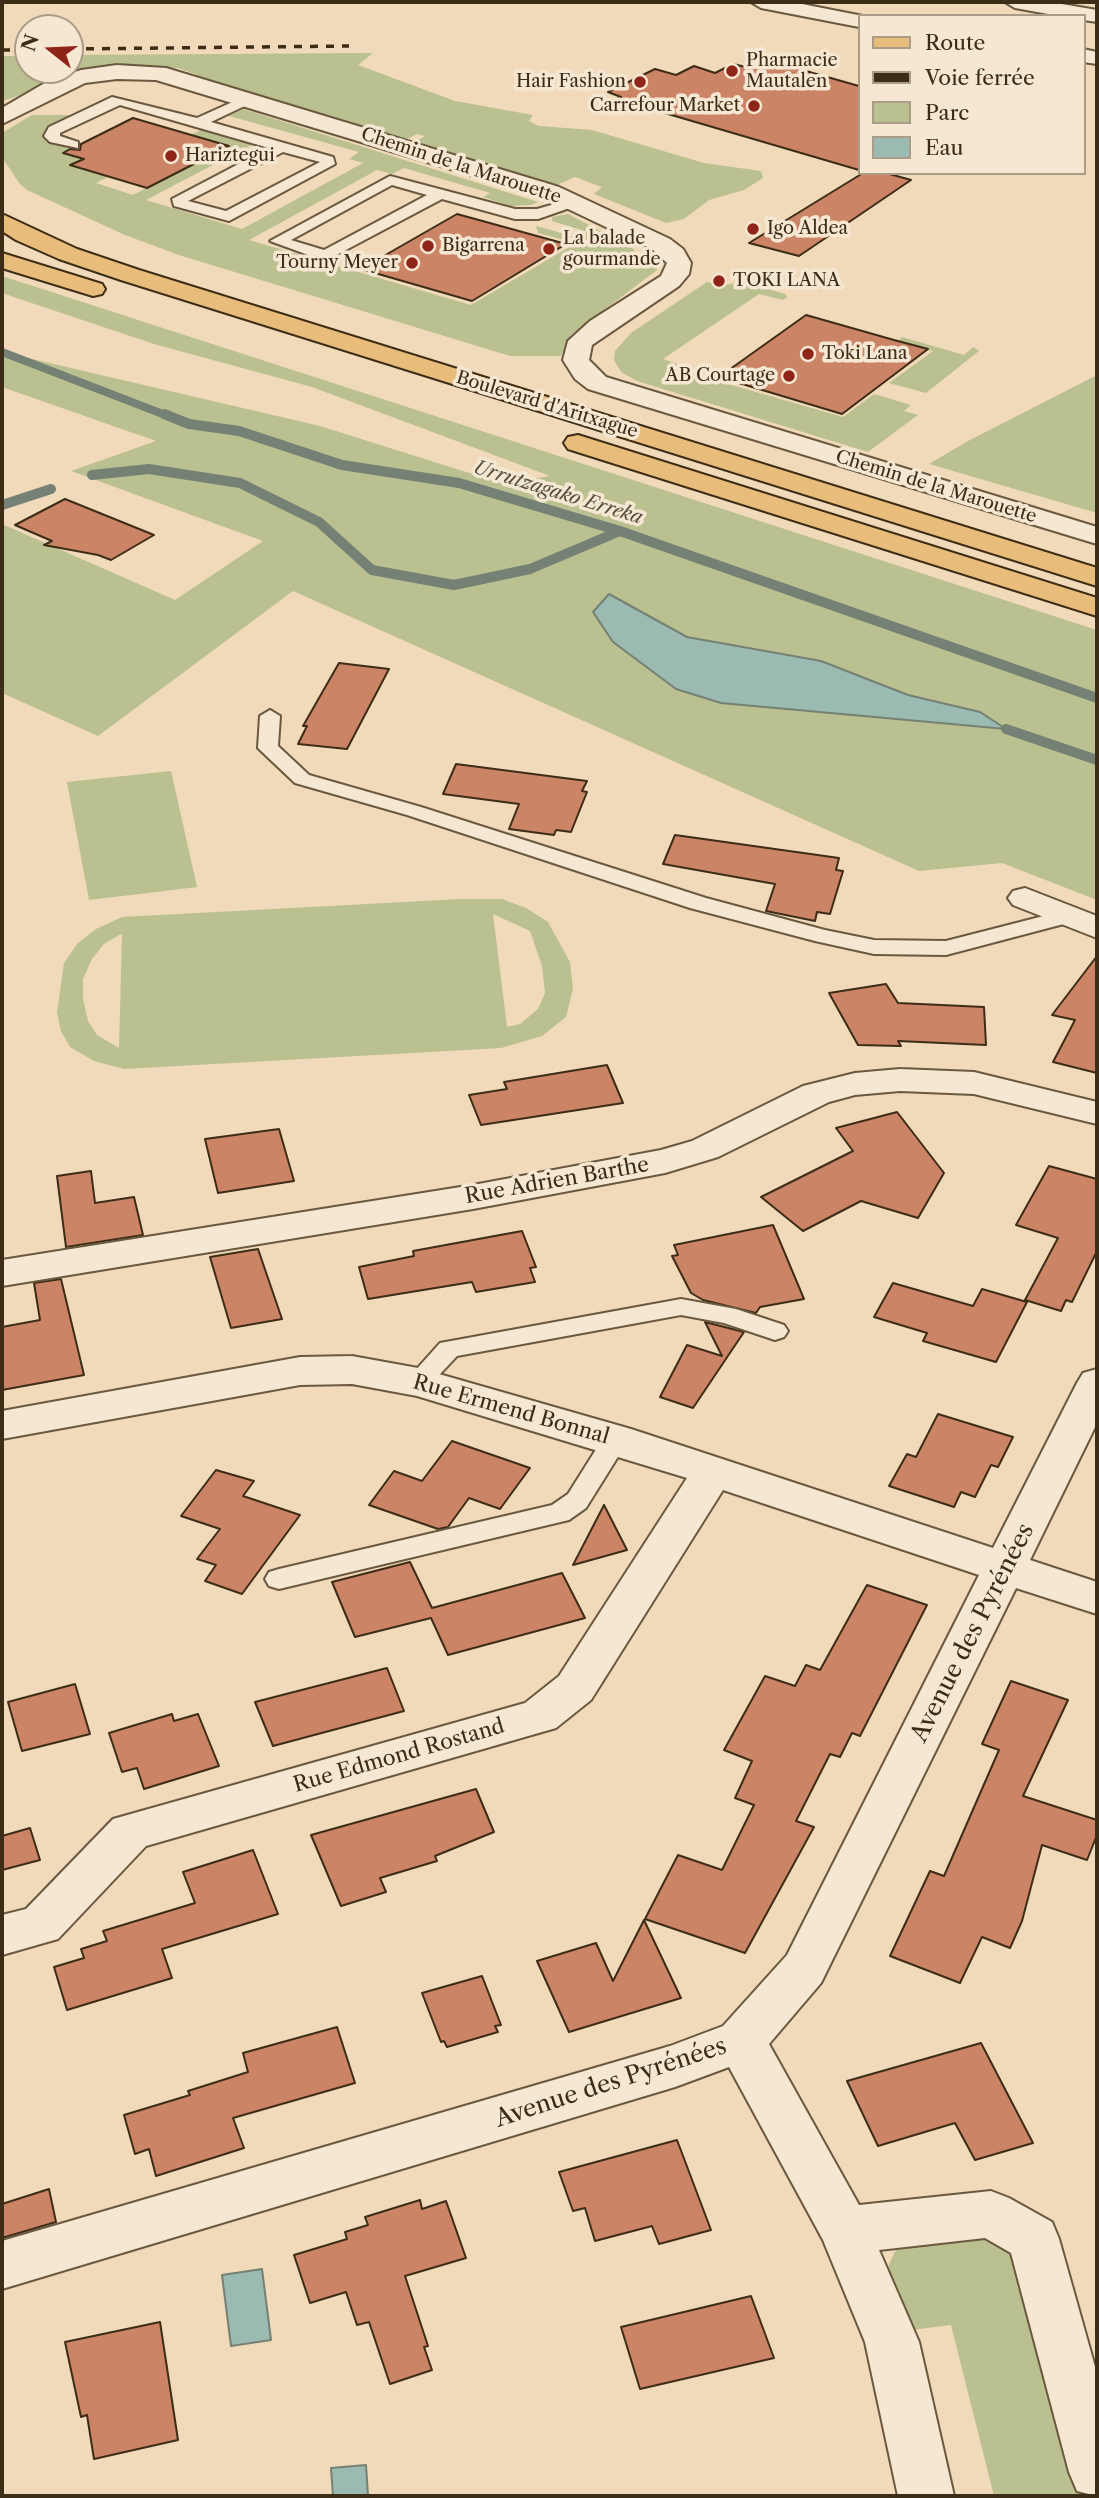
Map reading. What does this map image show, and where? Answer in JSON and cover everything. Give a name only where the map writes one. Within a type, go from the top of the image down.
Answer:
[{"type":"main road","name":"Boulevard d'Aritxague","points":[[2,221],[24,236],[130,275],[1097,577]]},
{"type":"main road","points":[[2,260],[411,390]]},
{"type":"main road","name":"Boulevard d'Aritxague","points":[[556,436],[1097,607]]},
{"type":"street","points":[[761,2],[858,21]]},
{"type":"street","points":[[1015,2],[1097,16]]},
{"type":"street","name":"Chemin de la Marouette","points":[[2,117],[71,80],[117,72],[169,75],[527,185],[576,204],[661,244],[674,254],[679,268],[670,281],[599,326],[582,341],[576,351],[576,360],[584,373],[597,383],[1097,536]]},
{"type":"street","points":[[1025,898],[1082,922]]},
{"type":"street","name":"Rue Adrien Barthe","points":[[2,1273],[473,1197],[665,1161],[705,1149],[816,1094],[855,1084],[900,1080],[974,1083],[1097,1113]]},
{"type":"street","name":"Rue Ermend Bonnal","points":[[2,1425],[300,1371],[352,1370],[418,1382],[616,1439],[1097,1598]]},
{"type":"street","name":"Avenue des Pyrénées","points":[[2,2265],[675,2066],[741,2041],[803,1969],[1097,1383]]},
{"type":"street","name":"Rue Edmond Rostand","points":[[2,1935],[41,1926],[130,1832],[540,1716],[575,1688],[713,1471]]},
{"type":"street","points":[[741,2041],[845,2230],[892,2343],[926,2496]]},
{"type":"street","points":[[845,2230],[991,2214],[1033,2239],[1097,2472]]},
{"type":"lane","points":[[198,123],[248,99]]},
{"type":"lane","points":[[72,145],[51,136],[54,130],[112,101],[121,101],[328,160],[328,164],[229,216],[179,203],[180,199],[281,148]]},
{"type":"lane","points":[[439,194],[325,256],[278,241],[390,180],[515,214],[538,214],[576,204]]},
{"type":"lane","points":[[270,716],[268,748],[302,779],[414,811],[698,903],[823,936],[874,947],[946,948],[1082,922]]},
{"type":"lane","points":[[418,1382],[449,1349],[681,1307],[727,1315],[775,1331]]},
{"type":"lane","points":[[278,1579],[560,1513],[577,1501],[616,1439]]},
{"type":"green space","points":[[373,53],[358,65],[455,101],[533,115],[529,121],[539,126],[592,130],[704,163],[761,171],[763,178],[744,190],[709,200],[684,219],[666,223],[594,194],[602,187],[575,177],[552,187],[410,145],[425,136],[417,134],[403,141],[184,74],[198,75],[178,68],[104,69],[84,75],[84,55]]},
{"type":"green space","points":[[2,56],[14,56],[14,84],[56,84],[2,101]]},
{"type":"green space","points":[[243,109],[538,202],[511,206],[483,197],[490,193],[404,168],[392,174],[377,170],[249,240],[471,305],[576,243],[538,233],[536,226],[579,238],[588,232],[552,221],[552,217],[568,214],[632,248],[647,263],[659,263],[657,270],[571,335],[561,356],[510,356],[179,255],[125,235],[27,190],[19,183],[2,157],[2,133],[32,115],[72,115],[47,127],[43,134],[46,139],[70,149],[64,153],[85,158],[71,165],[87,170],[123,153],[144,159],[96,183],[133,195],[228,146],[190,135],[201,130],[253,144],[146,200],[242,229],[363,163],[349,159],[359,152],[229,116]]},
{"type":"green space","points":[[2,276],[1097,630],[1097,900],[1002,863],[919,871],[293,591],[98,736],[2,693],[2,524],[175,600],[263,541],[71,471],[156,441],[2,387],[2,352],[320,426],[504,484],[550,476],[312,387],[154,344],[2,293]]},
{"type":"green space","points":[[739,281],[785,294],[787,297],[783,300],[759,294],[663,359],[680,365],[676,369],[843,417],[874,394],[911,405],[904,411],[918,415],[868,452],[637,381],[621,372],[614,360],[615,351],[631,333],[707,282],[724,286]]},
{"type":"green space","points":[[902,337],[964,355],[973,347],[979,351],[926,393],[889,383],[933,351],[898,341]]},
{"type":"green space","points":[[1097,375],[1097,513],[929,464],[968,441]]},
{"type":"green space","points":[[171,771],[197,887],[89,900],[67,782]]},
{"type":"green space","points":[[502,899],[526,908],[548,922],[570,962],[573,989],[566,1017],[542,1036],[501,1048],[124,1069],[94,1061],[70,1047],[61,1031],[57,1013],[64,963],[77,944],[96,929],[122,917]],"holes":[[[493,914],[530,931],[542,966],[545,993],[538,1009],[520,1024],[507,1027]],[[122,935],[119,1048],[97,1035],[88,1021],[83,999],[83,979],[92,959],[104,944]]]},
{"type":"green space","points":[[970,2228],[1010,2248],[1084,2487],[1083,2496],[994,2496],[951,2325],[912,2330],[887,2270],[894,2253],[906,2240]]},
{"type":"water","points":[[609,594],[687,637],[821,661],[908,695],[980,712],[1006,729],[721,703],[676,689],[613,642],[593,612]]},
{"type":"water","points":[[262,2269],[271,2340],[231,2346],[222,2275]]},
{"type":"water","points":[[366,2465],[368,2496],[333,2496],[331,2468]]},
{"type":"building","name":"Carrefour Market","points":[[767,60],[858,86],[858,170],[617,99],[621,97],[608,92],[655,69],[676,75],[694,66],[715,73],[733,64],[750,68]]},
{"type":"building","name":"Hariztegui","points":[[133,118],[229,146],[147,188],[70,165],[84,159],[63,153],[70,149],[80,150],[81,144]]},
{"type":"building","points":[[860,175],[893,175],[911,180],[799,256],[749,243]]},
{"type":"building","points":[[457,214],[566,244],[472,301],[361,269]]},
{"type":"building","points":[[806,315],[928,349],[842,414],[719,377]]},
{"type":"building","points":[[65,499],[154,535],[111,560],[44,545],[52,541],[15,525]]},
{"type":"building","points":[[339,663],[389,669],[347,749],[298,744],[307,726],[303,726]]},
{"type":"building","points":[[456,764],[587,781],[582,791],[587,792],[571,832],[556,830],[554,835],[509,829],[519,804],[443,794]]},
{"type":"building","points":[[675,835],[839,858],[836,870],[843,871],[830,914],[817,912],[815,921],[766,911],[775,884],[663,864]]},
{"type":"building","points":[[1097,956],[1097,1073],[1053,1062],[1075,1020],[1052,1015]]},
{"type":"building","points":[[886,984],[898,1003],[984,1007],[986,1045],[898,1041],[901,1046],[858,1045],[829,993]]},
{"type":"building","points":[[607,1065],[623,1103],[481,1125],[469,1095],[507,1089],[504,1082]]},
{"type":"building","points":[[897,1112],[944,1173],[918,1218],[861,1201],[803,1231],[761,1197],[853,1151],[836,1128]]},
{"type":"building","points":[[279,1129],[294,1181],[218,1193],[205,1139]]},
{"type":"building","points":[[1049,1166],[1097,1179],[1097,1251],[1072,1302],[1066,1300],[1061,1311],[1025,1300],[1058,1238],[1016,1225]]},
{"type":"building","points":[[91,1171],[95,1203],[134,1197],[143,1235],[66,1247],[57,1176]]},
{"type":"building","points":[[773,1225],[804,1299],[760,1307],[756,1313],[703,1300],[691,1293],[672,1256],[678,1255],[674,1245]]},
{"type":"building","points":[[522,1231],[536,1267],[530,1268],[535,1282],[476,1292],[472,1282],[368,1299],[359,1267],[414,1256],[413,1251]]},
{"type":"building","points":[[258,1249],[282,1319],[231,1328],[210,1257]]},
{"type":"building","points":[[61,1279],[84,1375],[2,1390],[2,1327],[40,1320],[34,1283]]},
{"type":"building","points":[[893,1283],[973,1306],[982,1289],[1027,1302],[996,1362],[923,1341],[927,1333],[874,1317]]},
{"type":"building","points":[[705,1322],[744,1332],[693,1408],[660,1397],[687,1345],[722,1356]]},
{"type":"building","points":[[938,1414],[1013,1437],[998,1467],[991,1465],[975,1497],[961,1492],[954,1507],[889,1486],[907,1454],[916,1457]]},
{"type":"building","points":[[452,1441],[530,1468],[500,1509],[469,1498],[448,1527],[438,1529],[369,1505],[394,1471],[422,1481]]},
{"type":"building","points":[[216,1470],[254,1481],[243,1496],[300,1515],[242,1594],[205,1581],[216,1565],[197,1559],[220,1529],[181,1516]]},
{"type":"building","points":[[604,1505],[627,1550],[573,1565]]},
{"type":"building","points":[[410,1562],[432,1608],[562,1573],[585,1618],[448,1655],[431,1618],[355,1637],[332,1582]]},
{"type":"building","points":[[867,1585],[927,1605],[860,1736],[852,1733],[840,1757],[830,1754],[796,1821],[814,1827],[745,1953],[645,1919],[678,1855],[722,1870],[754,1805],[735,1798],[752,1761],[724,1750],[765,1676],[795,1686],[806,1665],[820,1670]]},
{"type":"building","points":[[387,1668],[404,1711],[273,1746],[255,1702]]},
{"type":"building","points":[[1011,1681],[1068,1700],[1023,1796],[1097,1820],[1097,1835],[1087,1860],[1042,1845],[1022,1921],[1010,1948],[982,1937],[960,1983],[890,1956],[930,1871],[944,1876],[999,1750],[982,1744]]},
{"type":"building","points":[[75,1684],[90,1734],[22,1751],[8,1702]]},
{"type":"building","points":[[172,1714],[174,1721],[198,1714],[219,1766],[144,1789],[137,1768],[122,1772],[109,1733]]},
{"type":"building","points":[[476,1789],[494,1832],[435,1856],[437,1861],[380,1878],[386,1892],[341,1906],[311,1835]]},
{"type":"building","points":[[30,1828],[40,1860],[2,1870],[2,1836]]},
{"type":"building","points":[[253,1850],[278,1914],[162,1949],[172,1978],[67,2010],[54,1967],[84,1958],[81,1949],[107,1941],[103,1931],[195,1903],[183,1872]]},
{"type":"building","points":[[644,1920],[681,1998],[569,2032],[537,1961],[596,1943],[613,1981]]},
{"type":"building","points":[[482,1976],[501,2025],[495,2026],[498,2032],[447,2047],[444,2041],[441,2042],[422,1993]]},
{"type":"building","points":[[337,2027],[355,2083],[233,2118],[244,2148],[156,2176],[149,2149],[135,2154],[124,2115],[190,2095],[188,2091],[248,2072],[243,2053]]},
{"type":"building","points":[[981,2043],[1033,2143],[975,2160],[955,2123],[878,2146],[847,2081]]},
{"type":"building","points":[[677,2140],[711,2230],[659,2244],[652,2226],[595,2241],[585,2208],[573,2211],[559,2172]]},
{"type":"building","points":[[49,2189],[56,2222],[2,2238],[2,2204]]},
{"type":"building","points":[[420,2200],[422,2209],[446,2201],[466,2258],[405,2276],[428,2346],[424,2347],[432,2370],[390,2384],[369,2322],[357,2325],[346,2292],[310,2303],[294,2255],[347,2239],[345,2232],[368,2225],[365,2217]]},
{"type":"building","points":[[751,2296],[774,2358],[640,2389],[621,2327]]},
{"type":"building","points":[[160,2322],[178,2440],[94,2459],[87,2415],[81,2417],[65,2342]]},
{"type":"waterway","name":"Urrutzagako Erreka","points":[[2,352],[168,416]]},
{"type":"waterway","name":"Urrutzagako Erreka","points":[[164,414],[189,424],[239,431],[342,465],[459,483],[620,531]]},
{"type":"waterway","points":[[92,475],[149,469],[240,483],[319,522],[372,570],[454,585],[530,569],[620,531]]},
{"type":"waterway","points":[[2,505],[51,489]]},
{"type":"waterway","name":"Urrutzagako Erreka","points":[[620,531],[1097,698]]},
{"type":"waterway","points":[[1006,729],[1097,760]]},
{"type":"railway","points":[[84,49],[349,46]]},
{"type":"railway","points":[[2,50],[14,50]]},
{"type":"place","name":"Pharmacie Mautalen","points":[[732,71]]},
{"type":"place","name":"Hair Fashion","points":[[640,82]]},
{"type":"place","name":"Carrefour Market","points":[[754,106]]},
{"type":"place","name":"Hariztegui","points":[[171,156]]},
{"type":"place","name":"Igo Aldea","points":[[753,229]]},
{"type":"place","name":"Bigarrena","points":[[428,246]]},
{"type":"place","name":"La balade gourmande","points":[[549,249]]},
{"type":"place","name":"Tourny Meyer","points":[[412,263]]},
{"type":"place","name":"TOKI LANA","points":[[719,281]]},
{"type":"place","name":"Toki Lana","points":[[808,354]]},
{"type":"place","name":"AB Courtage","points":[[789,376]]}]
